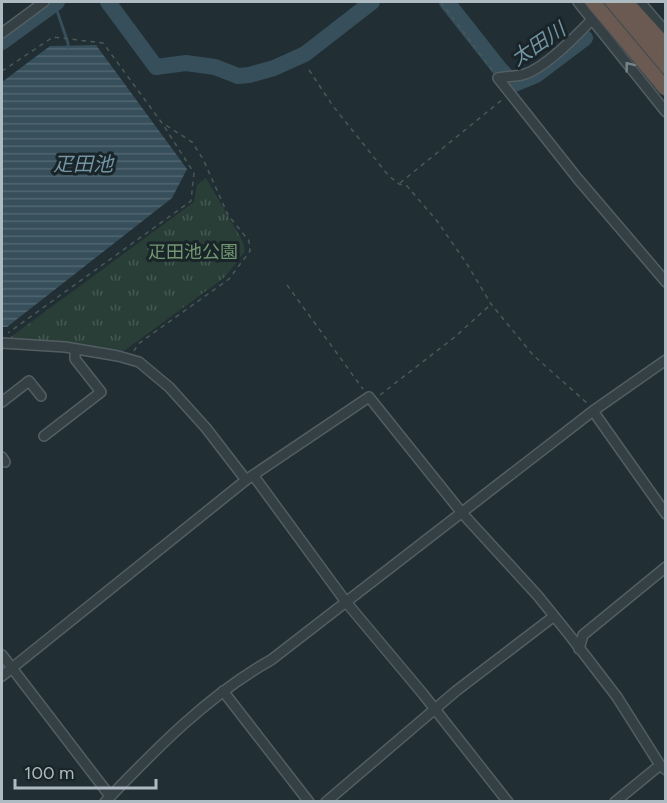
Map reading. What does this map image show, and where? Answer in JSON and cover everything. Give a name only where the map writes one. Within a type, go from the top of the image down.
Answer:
[{"type":"highway","points":[[593,2],[666,89]]},
{"type":"highway","points":[[611,2],[666,67]]},
{"type":"highway","points":[[626,2],[666,46]]},
{"type":"street","points":[[2,33],[44,2]]},
{"type":"street","points":[[578,2],[666,112]]},
{"type":"street","points":[[498,78],[525,74],[534,70],[572,40],[611,2]]},
{"type":"street","points":[[640,2],[666,32]]},
{"type":"street","points":[[498,78],[578,179],[666,282]]},
{"type":"street","points":[[4,339],[75,349],[139,362],[170,387],[249,478],[346,602],[423,693],[434,710],[508,801]]},
{"type":"street","points":[[44,436],[101,392],[75,359],[75,349]]},
{"type":"street","points":[[2,655],[107,799],[143,761],[223,692],[271,660],[593,411],[666,360]]},
{"type":"street","points":[[2,402],[29,381],[41,396]]},
{"type":"street","points":[[2,675],[249,478],[371,399],[462,513],[538,596],[617,697],[663,768],[615,801]]},
{"type":"street","points":[[593,411],[666,514]]},
{"type":"street","points":[[579,649],[583,635],[666,567]]},
{"type":"street","points":[[326,801],[434,710],[553,617]]},
{"type":"street","points":[[223,692],[309,801]]},
{"type":"path","points":[[441,2],[498,78]]},
{"type":"path","points":[[2,71],[53,37],[103,43],[162,123],[194,173],[191,201],[4,339]]},
{"type":"path","points":[[309,70],[340,115],[388,175],[399,184],[407,186],[437,221],[491,304],[533,356],[582,397],[593,411]]},
{"type":"path","points":[[399,184],[511,93]]},
{"type":"path","points":[[128,359],[138,344],[229,279],[250,250],[249,242],[228,215],[203,159],[192,142],[162,123]]},
{"type":"path","points":[[287,285],[371,399],[456,336],[491,304]]},
{"type":"green space","name":"疋田池公園","points":[[206,178],[243,242],[245,251],[225,277],[121,353],[8,339],[194,202],[197,185]]},
{"type":"water","name":"疋田池","points":[[96,45],[187,169],[172,198],[7,327],[2,327],[2,82],[50,46]]},
{"type":"waterway","points":[[54,2],[68,47]]},
{"type":"waterway","name":"太田川","points":[[2,42],[57,2]]},
{"type":"waterway","name":"太田川","points":[[108,2],[156,67],[186,63],[215,67],[238,76],[274,68],[305,54],[372,2]]},
{"type":"waterway","name":"太田川","points":[[447,2],[514,84],[536,75],[585,38]]}]
